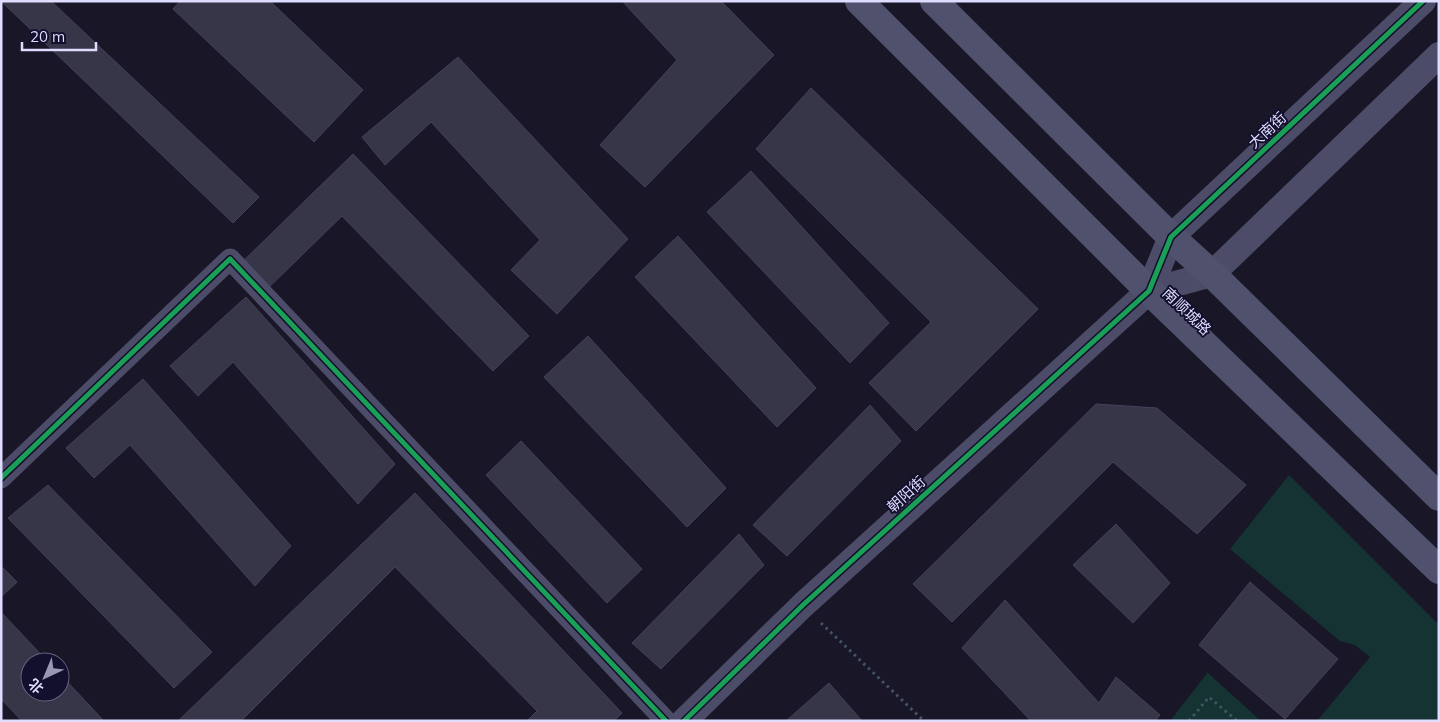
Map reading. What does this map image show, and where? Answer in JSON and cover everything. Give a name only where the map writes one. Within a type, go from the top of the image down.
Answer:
[{"type":"main road","name":"南顺城路","points":[[859,1],[1149,291],[1439,570]]},
{"type":"main road","points":[[934,1],[1171,237],[1212,274],[1439,497]]},
{"type":"street","name":"大南街","points":[[1149,291],[1171,237],[1423,1]]},
{"type":"street","points":[[1149,291],[1212,274],[1439,55]]},
{"type":"street","points":[[1,478],[230,259],[666,721]]},
{"type":"street","name":"朝阳街","points":[[684,721],[803,605],[1149,291]]},
{"type":"path","points":[[803,605],[924,721]]},
{"type":"path","points":[[1189,721],[1209,697],[1237,721]]},
{"type":"green space","points":[[1289,475],[1439,625],[1439,721],[1317,721],[1370,657],[1355,645],[1340,641],[1230,549]]},
{"type":"green space","points":[[1208,673],[1261,721],[1170,721]]},
{"type":"building","points":[[1,1],[51,1],[259,197],[233,223]]},
{"type":"building","points":[[180,1],[270,1],[363,90],[314,142],[173,9]]},
{"type":"building","points":[[622,1],[721,1],[774,55],[645,187],[600,145],[677,60]]},
{"type":"building","points":[[458,57],[628,239],[557,314],[511,270],[540,240],[431,122],[385,165],[362,137]]},
{"type":"building","points":[[811,88],[1038,309],[916,431],[869,383],[931,322],[756,149]]},
{"type":"building","points":[[353,154],[529,336],[493,371],[342,216],[259,297],[233,271]]},
{"type":"building","points":[[751,171],[889,323],[850,363],[707,212]]},
{"type":"building","points":[[678,236],[816,388],[777,427],[635,277]]},
{"type":"building","points":[[246,297],[395,464],[358,504],[233,362],[198,396],[170,366]]},
{"type":"building","points":[[588,336],[726,488],[687,527],[544,377]]},
{"type":"building","points":[[143,379],[291,546],[255,586],[130,445],[94,478],[66,448]]},
{"type":"building","points":[[1096,404],[1157,408],[1246,485],[1197,534],[1113,462],[952,622],[913,584]]},
{"type":"building","points":[[870,405],[901,441],[787,556],[753,525]]},
{"type":"building","points":[[521,441],[642,569],[607,603],[486,475]]},
{"type":"building","points":[[48,485],[212,652],[174,688],[8,518]]},
{"type":"building","points":[[415,493],[622,713],[614,721],[527,721],[537,711],[395,567],[241,721],[178,721]]},
{"type":"building","points":[[1116,524],[1170,583],[1133,623],[1073,565]]},
{"type":"building","points":[[739,534],[764,565],[661,669],[632,643]]},
{"type":"building","points":[[1,566],[17,582],[1,597]]},
{"type":"building","points":[[1250,582],[1338,659],[1285,719],[1199,645]]},
{"type":"building","points":[[1005,600],[1099,703],[1116,677],[1160,715],[1155,721],[1031,721],[962,648]]},
{"type":"building","points":[[1,612],[39,652],[20,652],[20,702],[70,702],[70,685],[104,721],[22,721],[1,699]]},
{"type":"building","points":[[829,683],[862,721],[786,721]]},
{"type":"cycle path","points":[[684,721],[803,605],[1149,291],[1171,237],[1423,1]]},
{"type":"cycle path","points":[[1,478],[230,259],[666,721]]}]
